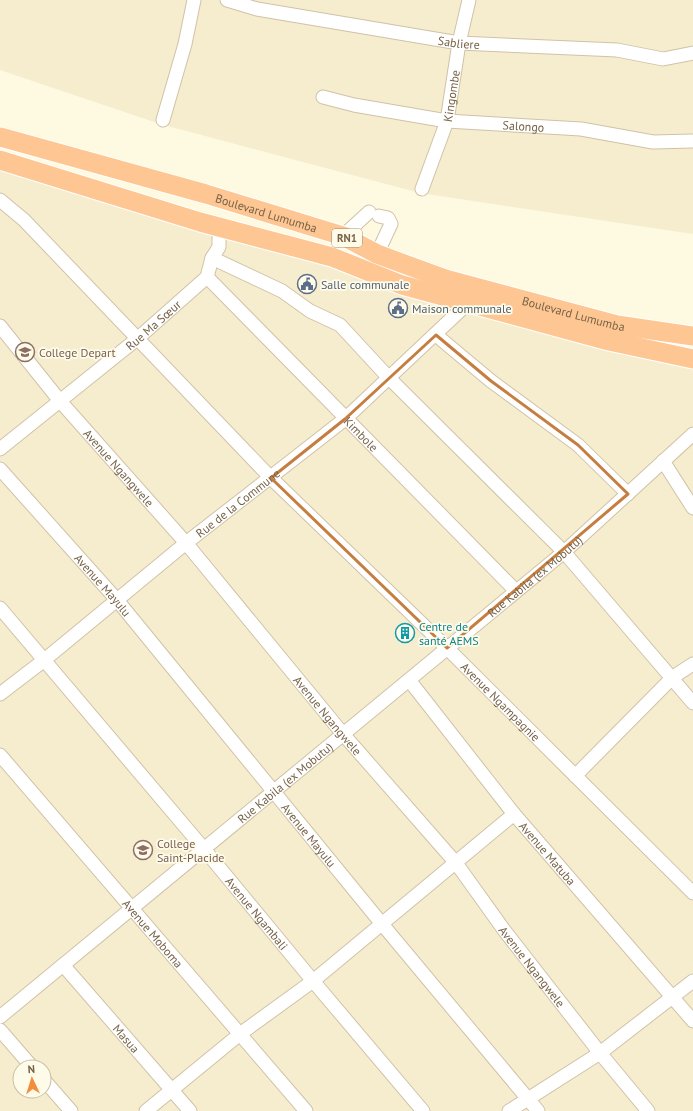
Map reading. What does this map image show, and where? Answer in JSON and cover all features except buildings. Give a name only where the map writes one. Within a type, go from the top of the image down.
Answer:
[{"type":"highway","name":"Boulevard Lumumba","points":[[0,137],[206,194],[343,236],[376,254],[445,279],[469,295],[609,341],[693,359]]},
{"type":"highway","name":"Boulevard Lumumba","points":[[0,160],[200,222],[332,257],[402,285],[469,295],[617,325],[693,336]]},
{"type":"highway","points":[[200,222],[206,194]]},
{"type":"street","points":[[162,120],[184,44],[194,0]]},
{"type":"street","name":"Sabliere","points":[[227,0],[258,9],[459,43],[617,50],[663,59],[693,52]]},
{"type":"street","name":"Kingombe","points":[[422,189],[447,121],[459,43],[469,0]]},
{"type":"street","name":"Salongo","points":[[323,97],[354,105],[447,121],[581,130],[653,142],[693,141]]},
{"type":"street","name":"Avenue Ngampagnie","points":[[0,200],[24,220],[271,478],[447,648],[693,893]]},
{"type":"street","points":[[343,236],[374,214],[388,218],[391,224],[376,254]]},
{"type":"street","points":[[207,277],[212,258],[219,247],[219,227]]},
{"type":"street","points":[[212,258],[282,291],[310,311],[340,325],[390,378],[564,552],[673,677],[693,703]]},
{"type":"street","name":"Rue Ma Sœur","points":[[0,449],[137,339],[207,277]]},
{"type":"street","name":"Kimbole","points":[[207,277],[345,419],[516,591]]},
{"type":"street","name":"Rue de la Commune","points":[[0,694],[43,661],[186,543],[345,419],[436,335],[469,295]]},
{"type":"street","name":"Avenue Ngangwele","points":[[0,326],[60,401],[186,543],[342,734],[456,863],[504,930],[600,1053],[648,1111]]},
{"type":"street","points":[[436,335],[526,409],[578,446],[628,494]]},
{"type":"street","name":"Rue Kabila (ex Mobutu)","points":[[0,1017],[564,552],[693,434]]},
{"type":"street","points":[[663,461],[693,508]]},
{"type":"street","name":"Avenue Mayulu","points":[[0,469],[117,600],[273,792],[538,1111]]},
{"type":"street","name":"Avenue Ngambali","points":[[0,608],[43,661],[204,849],[423,1111]]},
{"type":"street","points":[[575,776],[673,677],[693,664]]},
{"type":"street","name":"Avenue Matuba","points":[[409,680],[514,814],[693,1021]]},
{"type":"street","name":"Avenue Moboma","points":[[0,755],[306,1111]]},
{"type":"street","points":[[146,1111],[240,1034],[313,981],[514,814]]},
{"type":"street","name":"Masua","points":[[63,965],[190,1111]]},
{"type":"street","points":[[509,1111],[600,1053],[693,980]]},
{"type":"street","points":[[0,1030],[25,1059]]},
{"type":"street","points":[[52,1089],[71,1111]]},
{"type":"highlighted area","points":[[436,335],[491,381],[578,445],[628,494],[447,648],[271,478],[345,419]]},
{"type":"shaded area","points":[[0,0],[693,0],[693,234],[420,193],[160,124],[0,70]]},
{"type":"shaded area","points":[[0,169],[693,368],[693,1111],[0,1111]]},
{"type":"place","name":"Salle communale","points":[[307,284]]},
{"type":"place","name":"Maison communale","points":[[398,308]]},
{"type":"place","name":"College Depart","points":[[25,352]]},
{"type":"place","name":"Centre de santé AEMS","points":[[405,633]]},
{"type":"place","name":"College Saint-Placide","points":[[143,850]]}]
